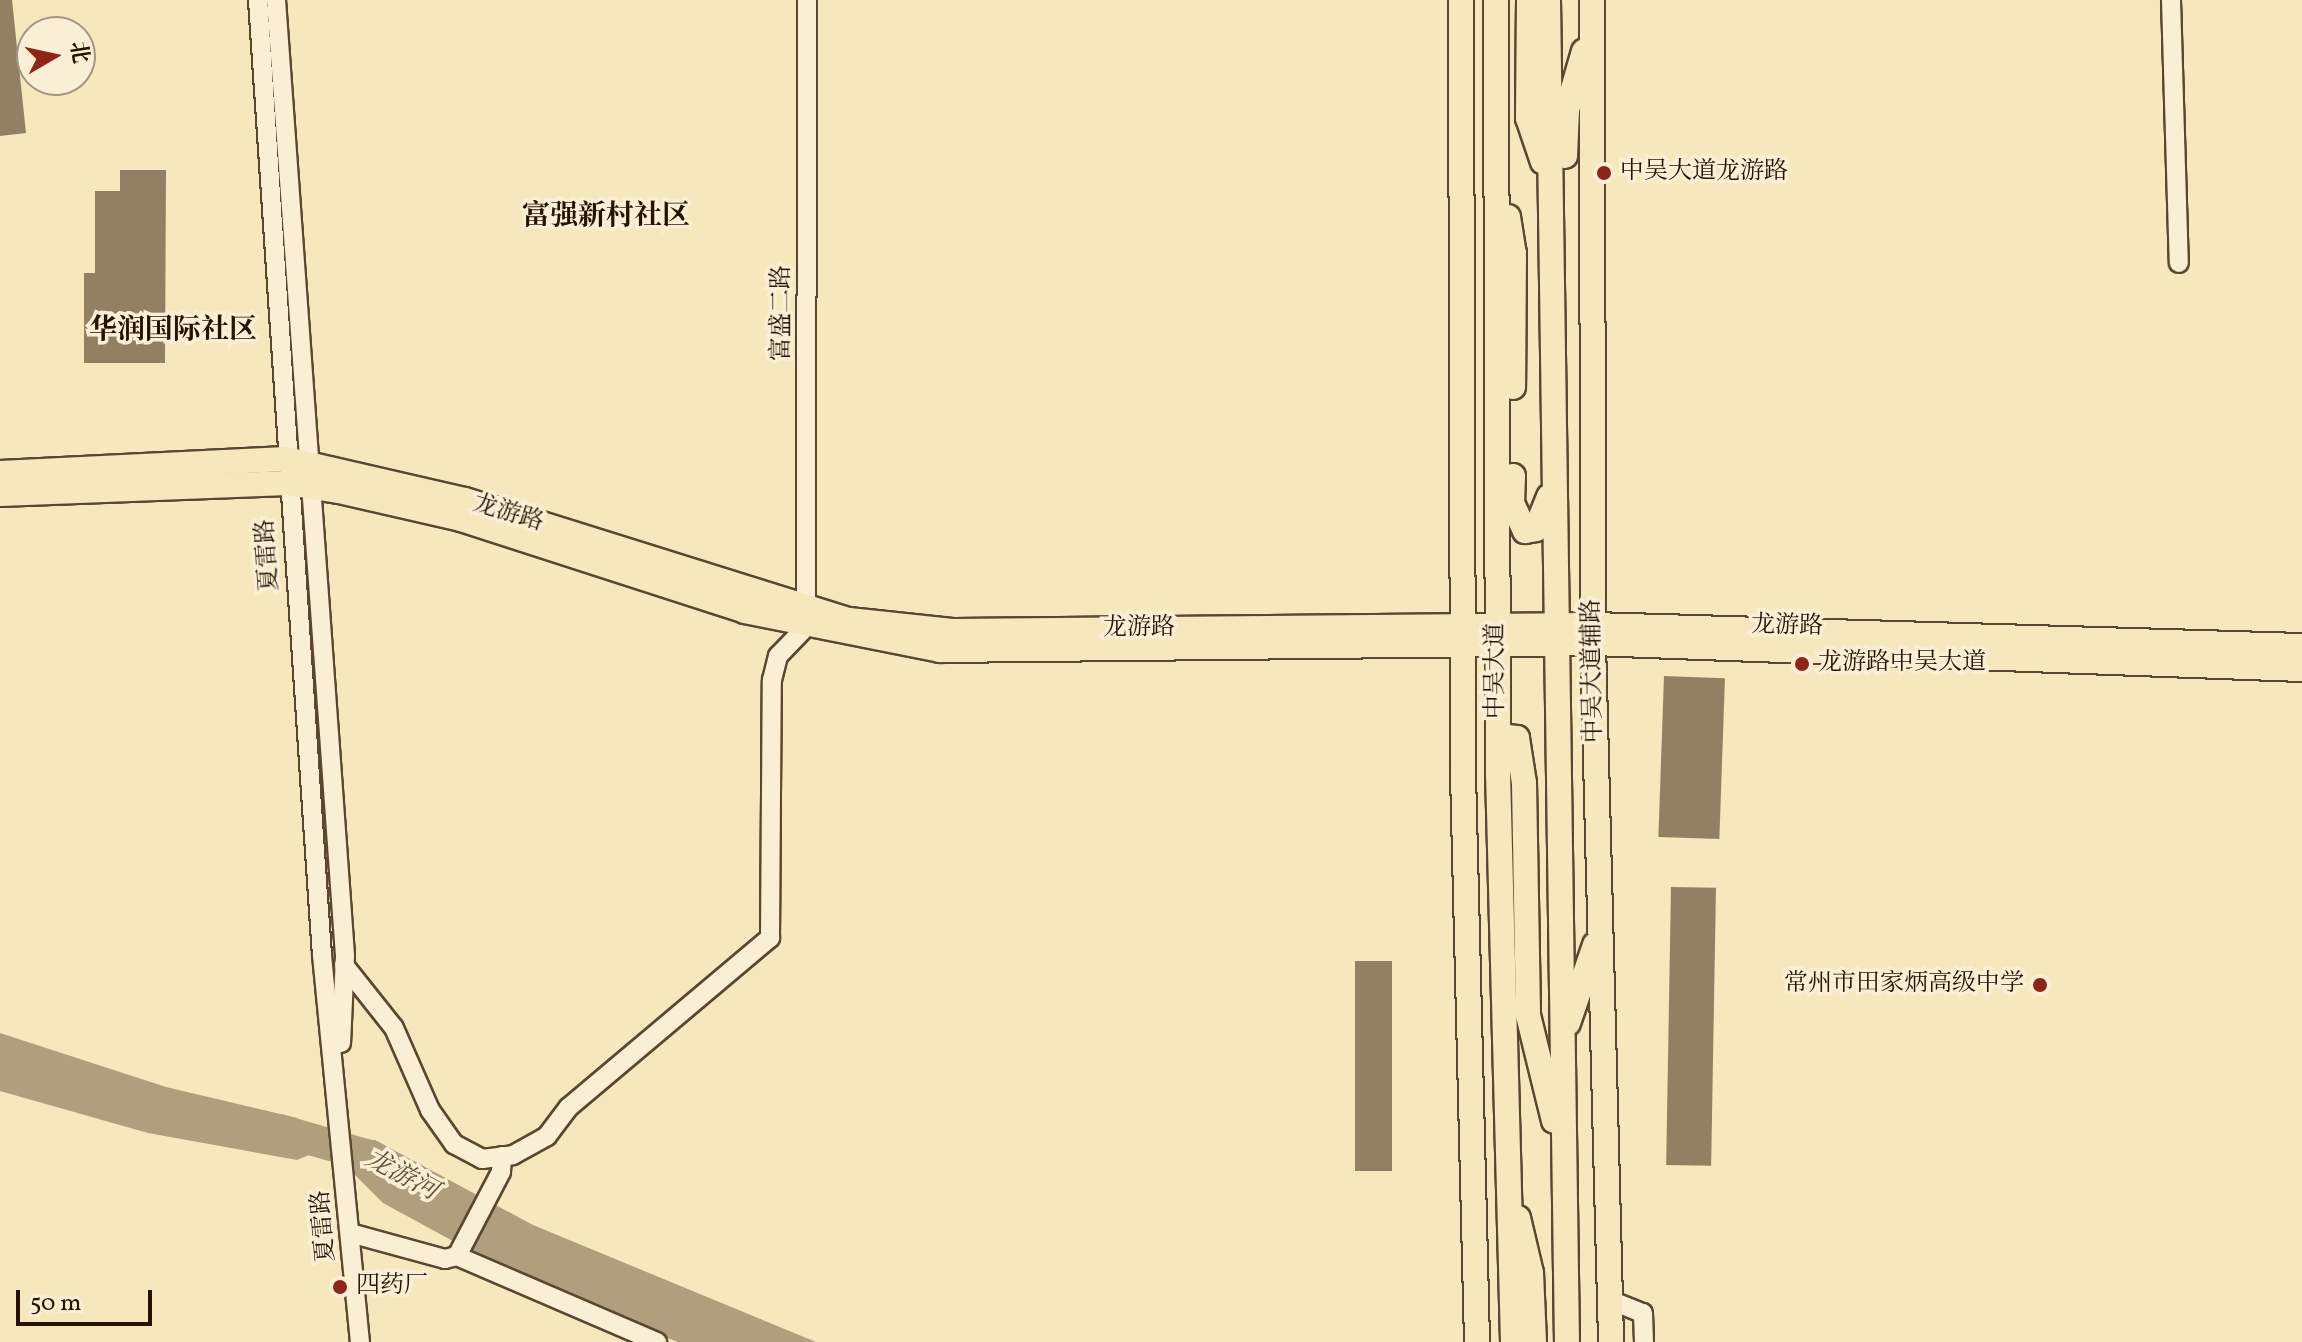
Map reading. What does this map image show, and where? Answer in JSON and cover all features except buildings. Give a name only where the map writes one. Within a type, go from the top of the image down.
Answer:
[{"type":"main road","points":[[1461,0],[1462,637],[1477,1342]]},
{"type":"main road","name":"中吴大道","points":[[1496,0],[1498,773],[1506,1168],[1513,1342]]},
{"type":"main road","points":[[1529,0],[1528,118],[1550,184]]},
{"type":"main road","points":[[1548,0],[1567,1342]]},
{"type":"main road","name":"中吴大道辅路","points":[[1592,0],[1593,634],[1611,1342]]},
{"type":"main road","points":[[1551,237],[1564,163],[1567,110],[1592,25]]},
{"type":"main road","points":[[1496,139],[1514,253],[1512,503],[1525,531],[1536,529],[1554,484]]},
{"type":"main road","points":[[1462,258],[1496,175]]},
{"type":"main road","name":"龙游路","points":[[0,494],[287,471]]},
{"type":"main road","name":"龙游路","points":[[0,473],[287,471],[806,617],[954,631],[1462,637],[1593,634],[2302,646]]},
{"type":"main road","name":"龙游路","points":[[1593,634],[2302,669]]},
{"type":"main road","points":[[1498,773],[1507,737],[1517,738],[1524,783],[1528,1015],[1564,1162]]},
{"type":"main road","points":[[1562,1041],[1600,931]]},
{"type":"main road","points":[[1469,1038],[1506,1168],[1531,1273],[1534,1342]]},
{"type":"street","name":"夏雷路","points":[[258,0],[287,471],[322,955],[360,1342]]},
{"type":"street","name":"夏雷路","points":[[276,0],[312,476],[344,965],[339,1106]]},
{"type":"street","name":"富盛二路","points":[[806,617],[807,0]]},
{"type":"street","points":[[2171,0],[2179,263]]},
{"type":"street","points":[[350,1233],[445,1259],[460,1248],[501,1164],[547,1136],[569,1107],[770,938],[772,680],[778,656],[806,617]]},
{"type":"street","points":[[344,965],[394,1028],[430,1110],[454,1144],[482,1159],[501,1164]]},
{"type":"street","points":[[460,1248],[657,1342]]},
{"type":"street","points":[[1610,1300],[1643,1313],[1644,1342]]},
{"type":"water","points":[[0,1033],[166,1087],[297,1118],[300,1125],[320,1131],[319,1151],[297,1160],[148,1133],[0,1091]]},
{"type":"water","points":[[347,1139],[375,1140],[533,1225],[816,1342],[678,1342],[599,1311],[484,1258],[383,1203],[349,1169]]},
{"type":"waterway","name":"龙游河","points":[[279,1130],[373,1157]]},
{"type":"place","name":"中吴大道龙游路","points":[[1604,173]]},
{"type":"place","name":"龙游路中吴大道","points":[[1802,664]]},
{"type":"place","name":"常州市田家炳高级中学","points":[[2040,985]]},
{"type":"place","name":"四药厂","points":[[340,1287]]},
{"type":"district","name":"富强新村社区","points":[[606,217]]},
{"type":"district","name":"华润国际社区","points":[[173,331]]}]
